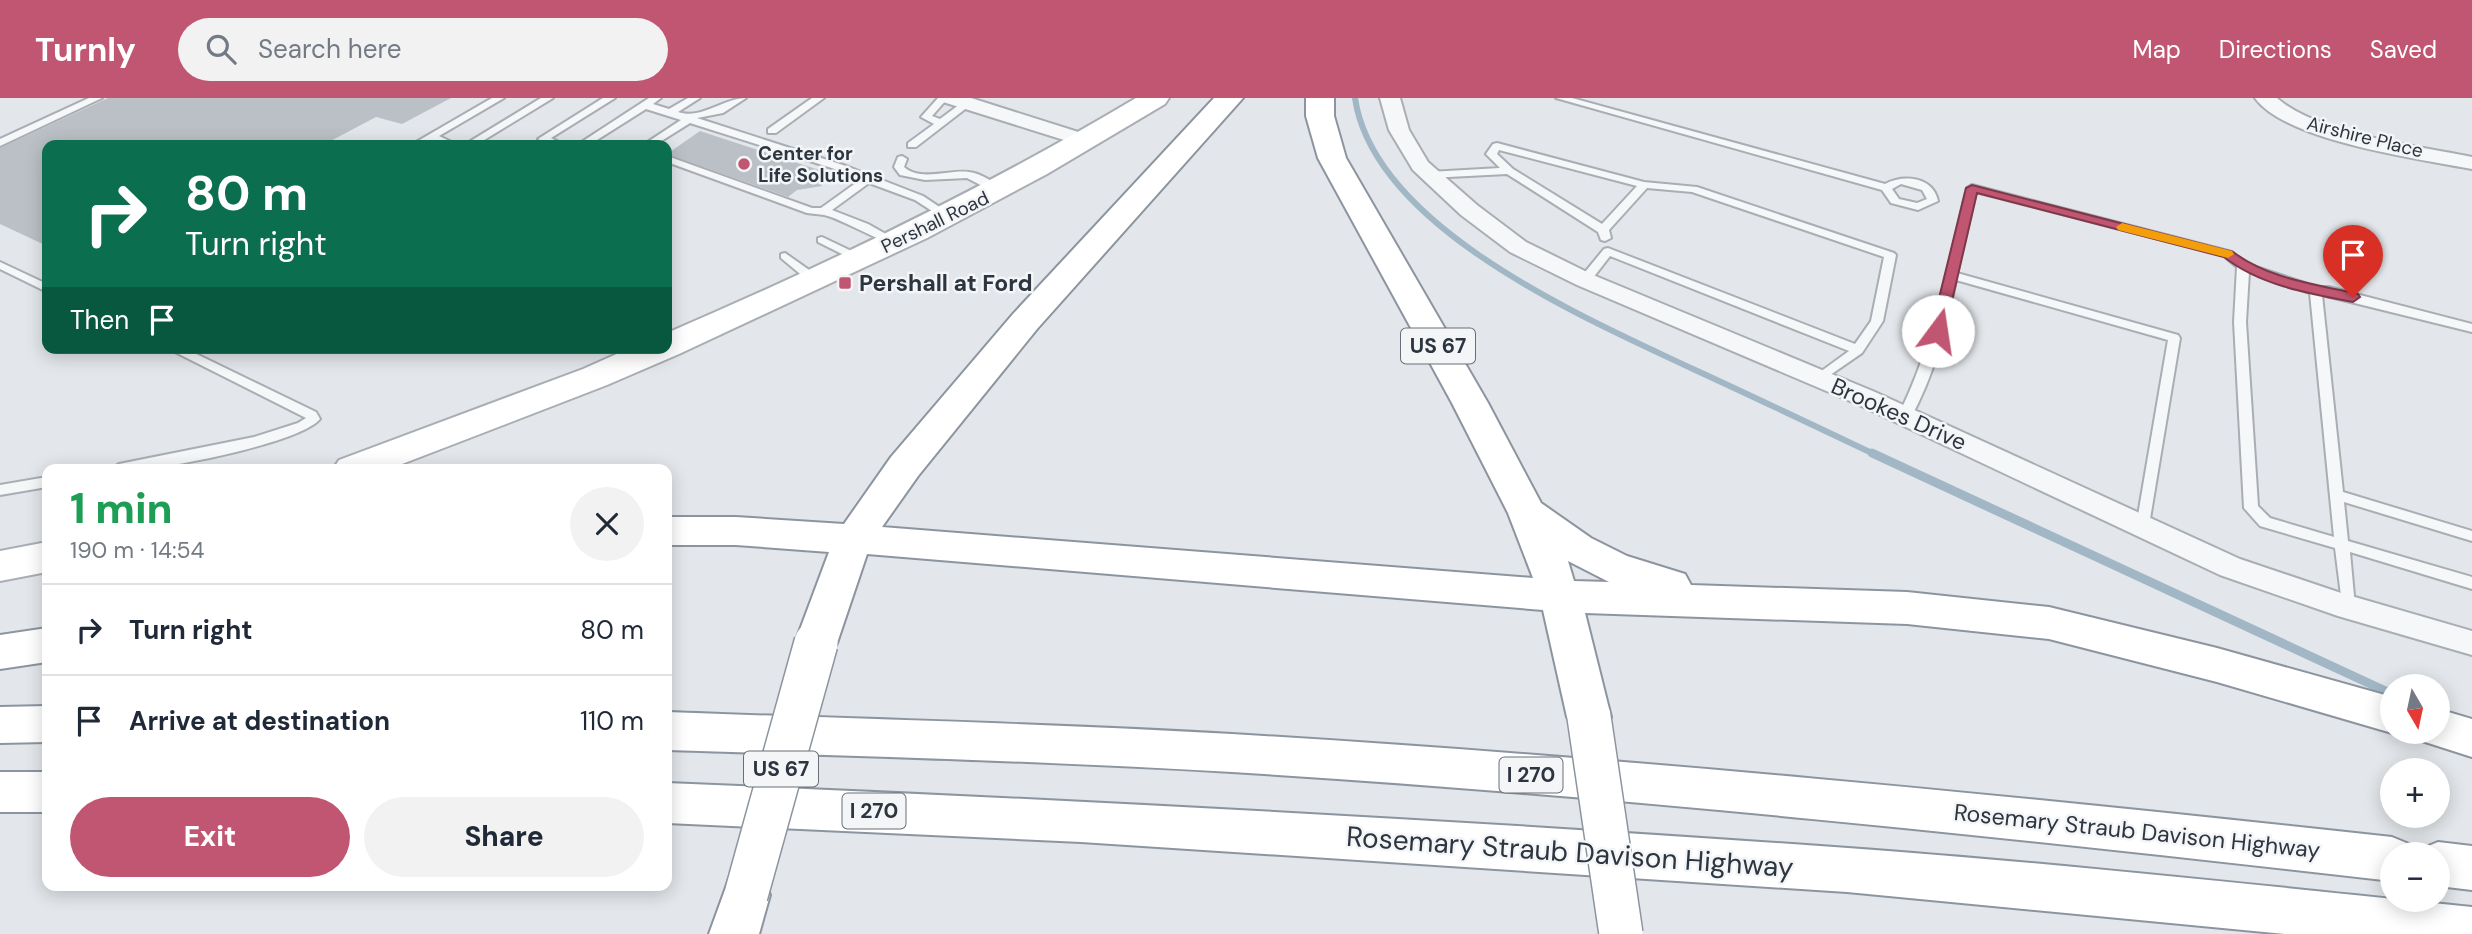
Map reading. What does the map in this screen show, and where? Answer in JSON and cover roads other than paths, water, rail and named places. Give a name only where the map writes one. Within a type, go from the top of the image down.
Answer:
[{"type":"main road","name":"Pershall Road","points":[[672,341],[860,259],[947,216],[1087,141],[1155,98]]},
{"type":"main road","name":"US 67","points":[[740,914],[816,643],[835,585],[856,539],[899,474],[1032,312],[1152,178],[1229,98]]},
{"type":"main road","name":"US 67","points":[[1320,98],[1320,116],[1332,158],[1464,392],[1527,513],[1560,596],[1589,717],[1621,934]]},
{"type":"main road","name":"Pershall Road","points":[[365,464],[595,377],[644,354]]},
{"type":"main road","points":[[1527,513],[1574,547],[1619,572],[1657,583],[1780,604]]},
{"type":"main road","points":[[672,531],[736,531],[856,539],[1560,596],[1907,608],[2049,623],[2217,665],[2380,712]]},
{"type":"main road","points":[[0,566],[42,558]]},
{"type":"main road","points":[[0,652],[42,646]]},
{"type":"main road","points":[[0,725],[42,724]]},
{"type":"main road","name":"Rosemary Straub Davison Highway","points":[[672,731],[1065,744],[1506,772],[2026,819],[2380,858]]},
{"type":"main road","points":[[2450,732],[2472,738]]},
{"type":"main road","points":[[0,792],[42,792]]},
{"type":"main road","name":"Rosemary Straub Davison Highway","points":[[672,803],[1081,821],[1847,870],[2068,889],[2472,930]]},
{"type":"main road","points":[[2450,865],[2472,867]]},
{"type":"street","name":"Brookes Drive","points":[[1390,98],[1399,130],[1420,166],[1469,211],[1518,247],[1585,280],[1905,416],[2230,568],[2348,607],[2472,643]]},
{"type":"street","name":"Airshire Place","points":[[2265,98],[2288,117],[2318,129],[2472,163]]},
{"type":"street","points":[[959,101],[1087,141]]},
{"type":"lane","points":[[0,143],[96,98]]},
{"type":"lane","points":[[425,140],[499,98]]},
{"type":"lane","points":[[477,140],[548,98]]},
{"type":"lane","points":[[547,140],[544,139],[610,98]]},
{"type":"lane","points":[[590,140],[656,98]]},
{"type":"lane","points":[[670,113],[695,98]]},
{"type":"lane","points":[[656,140],[694,116],[719,111],[741,98]]},
{"type":"lane","points":[[772,131],[819,98]]},
{"type":"lane","points":[[942,123],[926,117],[943,98]]},
{"type":"lane","points":[[1561,98],[1886,188]]},
{"type":"lane","points":[[912,145],[942,123],[959,101]]},
{"type":"lane","points":[[645,105],[842,168],[919,198],[947,216]]},
{"type":"lane","points":[[431,137],[439,140]]},
{"type":"lane","points":[[1608,251],[1603,230],[1509,171],[1491,154],[1497,146],[1644,185],[1693,189],[1890,255],[1877,321],[1858,350],[1820,378]]},
{"type":"lane","points":[[902,159],[899,167],[904,173],[913,176],[969,176],[998,190]]},
{"type":"lane","points":[[672,161],[811,211],[824,211],[864,226],[894,242]]},
{"type":"lane","points":[[1429,175],[1509,171]]},
{"type":"lane","points":[[824,211],[868,179]]},
{"type":"lane","points":[[1603,230],[1644,185]]},
{"type":"lane","points":[[1905,416],[1921,387],[1933,351],[1972,188],[2228,254],[2243,266],[2316,291],[2329,291],[2472,328]]},
{"type":"lane","points":[[822,240],[860,259]]},
{"type":"lane","points":[[1608,251],[1858,350]]},
{"type":"lane","points":[[1585,280],[1608,251]]},
{"type":"lane","points":[[785,256],[815,279]]},
{"type":"lane","points":[[0,265],[42,286]]},
{"type":"lane","points":[[2243,266],[2240,322],[2251,508],[2265,522],[2472,583]]},
{"type":"lane","points":[[1951,275],[2175,338],[2143,527]]},
{"type":"lane","points":[[2316,291],[2348,607]]},
{"type":"lane","points":[[143,464],[245,443],[304,427],[313,418],[185,354]]},
{"type":"lane","points":[[0,490],[42,483]]},
{"type":"lane","points":[[2337,495],[2472,536]]},
{"type":"waterway","points":[[1355,98],[1371,145],[1401,188],[1442,228],[1491,264],[1598,324],[1876,455]]},
{"type":"waterway","points":[[1872,453],[2380,688]]},
{"type":"place","name":"Center for Life Solutions","points":[[744,164]]},
{"type":"place","name":"Pershall at Ford","points":[[845,283]]}]
